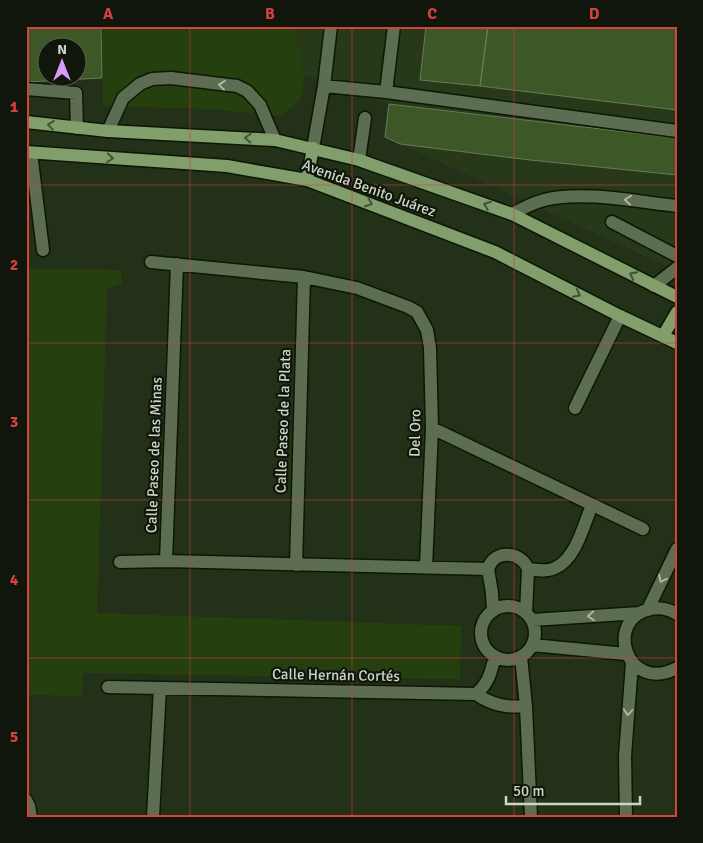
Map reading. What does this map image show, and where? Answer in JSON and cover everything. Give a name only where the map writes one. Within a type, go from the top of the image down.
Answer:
[{"type":"main road","name":"Avenida Benito Juárez","points":[[26,122],[108,131],[275,140],[360,160],[512,214],[677,297]]},
{"type":"main road","points":[[307,180],[313,148]]},
{"type":"main road","name":"Avenida Benito Juárez","points":[[29,153],[227,166],[307,180],[495,252],[677,343]]},
{"type":"main road","points":[[663,336],[677,312]]},
{"type":"street","points":[[313,148],[324,86],[330,26]]},
{"type":"street","points":[[386,92],[394,26]]},
{"type":"street","points":[[108,131],[123,98],[140,84],[152,79],[172,78],[237,86],[247,91],[260,105],[275,140]]},
{"type":"street","points":[[324,86],[386,92],[677,132]]},
{"type":"street","points":[[26,89],[76,93],[77,128]]},
{"type":"street","points":[[360,160],[365,118]]},
{"type":"street","points":[[29,153],[43,250]]},
{"type":"street","points":[[512,214],[546,199],[566,197],[601,197],[677,206]]},
{"type":"street","points":[[612,222],[677,256]]},
{"type":"street","points":[[151,262],[304,278]]},
{"type":"street","name":"Calle Paseo de las Minas","points":[[166,561],[177,264]]},
{"type":"street","points":[[654,286],[677,268]]},
{"type":"street","name":"Del Oro","points":[[304,278],[357,288],[408,307],[417,312],[427,330],[430,348],[432,428],[426,567]]},
{"type":"street","name":"Calle Paseo de la Plata","points":[[296,564],[304,278]]},
{"type":"street","points":[[575,408],[620,316]]},
{"type":"street","points":[[432,428],[643,530]]},
{"type":"street","points":[[528,569],[549,570],[561,565],[578,540],[592,505]]},
{"type":"street","points":[[626,817],[625,756],[629,659],[624,645],[624,636],[627,627],[644,611],[677,549]]},
{"type":"street","points":[[492,611],[492,593],[488,569],[495,559],[509,554],[522,559],[528,569],[529,617]]},
{"type":"street","points":[[120,562],[166,561],[488,569]]},
{"type":"street","points":[[510,606],[519,608],[529,617],[535,628],[535,637],[532,645],[521,657],[503,660],[488,651],[483,643],[481,634],[482,625],[492,611],[510,606]]},
{"type":"street","points":[[529,617],[666,609],[677,614]]},
{"type":"street","points":[[532,645],[629,659],[640,670],[649,674],[668,673],[677,668]]},
{"type":"street","points":[[476,694],[489,679],[495,656]]},
{"type":"street","points":[[521,657],[526,706],[531,817]]},
{"type":"street","name":"Calle Hernán Cortés","points":[[108,687],[476,694],[503,706],[526,706]]},
{"type":"street","points":[[153,817],[160,688]]},
{"type":"street","points":[[26,800],[31,817]]},
{"type":"shaded area","points":[[102,26],[294,26],[304,75],[302,96],[293,107],[278,116],[212,109],[103,106]]},
{"type":"shaded area","points":[[294,26],[677,26],[677,271],[385,137],[388,104],[304,75]]},
{"type":"shaded area","points":[[26,269],[121,270],[122,283],[107,288],[97,613],[461,626],[460,679],[83,673],[82,696],[26,695]]},
{"type":"building","points":[[26,26],[101,26],[102,78],[88,79],[88,38],[38,38],[38,81],[26,82]]},
{"type":"building","points":[[426,26],[488,26],[480,86],[420,80]]},
{"type":"building","points":[[488,26],[677,26],[677,110],[480,86]]},
{"type":"building","points":[[389,104],[677,138],[677,175],[400,144],[385,137]]}]
